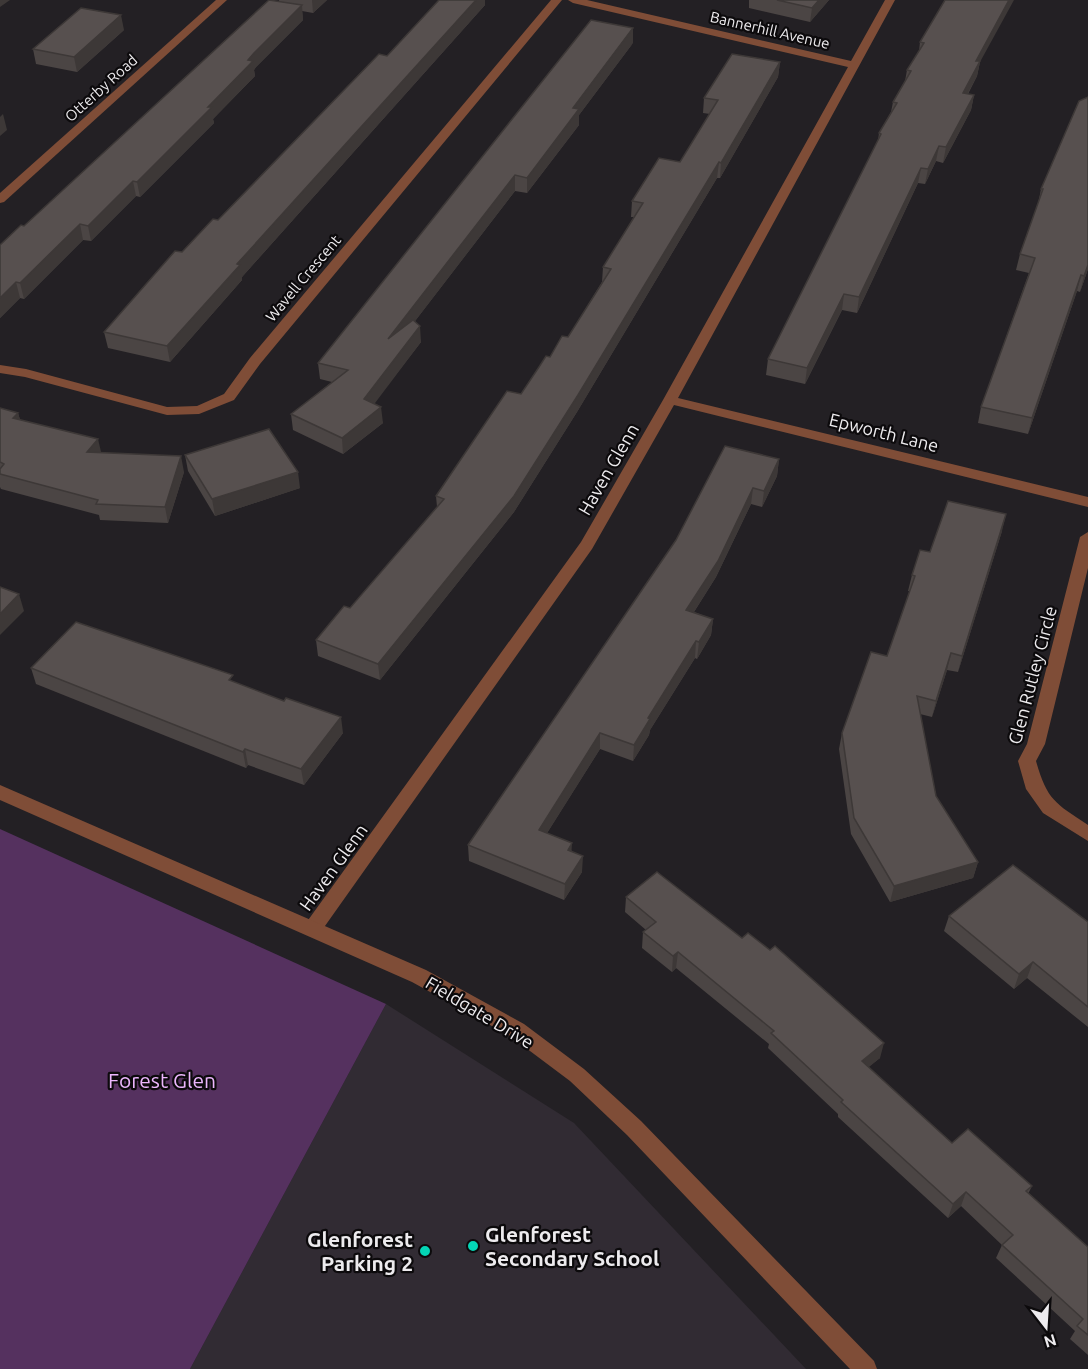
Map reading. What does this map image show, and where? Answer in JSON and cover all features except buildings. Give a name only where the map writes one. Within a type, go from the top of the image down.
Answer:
[{"type":"street","name":"Otterby Road","points":[[0,199],[222,0]]},
{"type":"street","name":"Wavell Crescent","points":[[0,369],[26,373],[167,411],[199,410],[229,397],[262,352],[558,0]]},
{"type":"street","name":"Bannerhill Avenue","points":[[573,0],[855,65]]},
{"type":"street","name":"Haven Glenn","points":[[313,928],[587,545],[670,400],[890,0]]},
{"type":"street","name":"Epworth Lane","points":[[670,400],[1088,502]]},
{"type":"street","name":"Glen Rutley Circle","points":[[1088,537],[1036,744],[1027,761],[1035,789],[1049,808],[1088,834]]},
{"type":"street","name":"Fieldgate Drive","points":[[0,792],[419,976],[507,1024],[577,1075],[634,1128],[866,1369]]},
{"type":"shaded area","name":"Glenforest Secondary School","points":[[386,1004],[574,1123],[806,1369],[190,1369]]},
{"type":"green space","name":"Forest Glen","points":[[0,829],[386,1004],[190,1369],[0,1369]]},
{"type":"place","name":"Glenforest Secondary School","points":[[473,1246]]},
{"type":"place","name":"Glenforest Parking 2","points":[[425,1251]]}]
